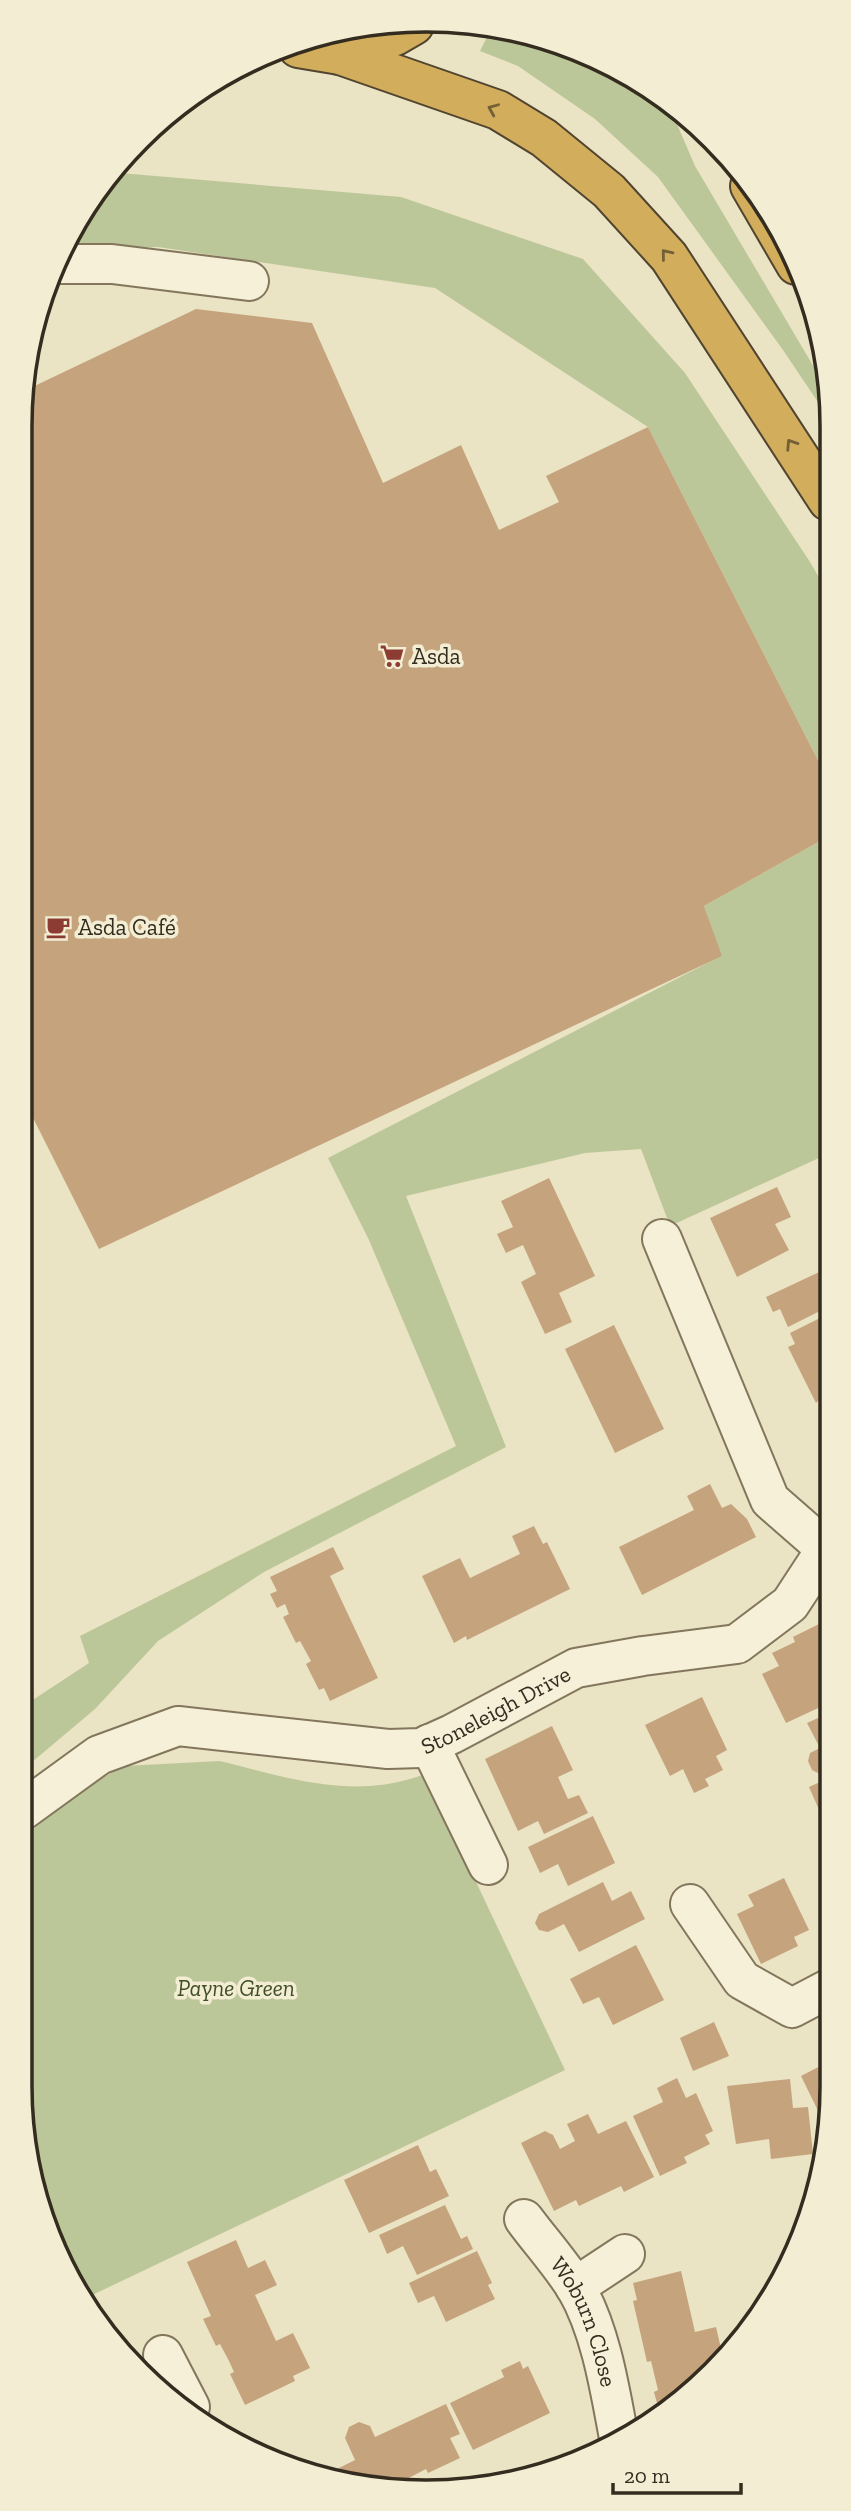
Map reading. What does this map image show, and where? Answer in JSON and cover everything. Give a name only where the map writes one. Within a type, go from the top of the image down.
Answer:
[{"type":"highway","points":[[340,55],[402,32]]},
{"type":"highway","points":[[308,50],[340,55],[498,110],[544,138],[609,191],[669,257],[820,489]]},
{"type":"street","points":[[66,264],[112,264],[249,281]]},
{"type":"street","name":"Stoneleigh Drive","points":[[662,1239],[770,1500],[820,1544]]},
{"type":"street","name":"Stoneleigh Drive","points":[[32,1804],[99,1755],[178,1726],[388,1749],[421,1748],[576,1668],[737,1644],[790,1604],[820,1562]]},
{"type":"street","points":[[429,1744],[488,1864]]},
{"type":"street","points":[[690,1903],[742,1980],[792,2008],[820,1993]]},
{"type":"street","name":"Woburn Close","points":[[524,2219],[575,2287],[588,2313],[608,2381],[617,2430]]},
{"type":"street","points":[[575,2287],[625,2254]]},
{"type":"street","points":[[163,2356],[183,2396]]},
{"type":"green space","points":[[487,37],[552,52],[622,84],[676,122],[695,166],[815,369],[819,404],[658,177],[595,119],[518,66],[480,51]]},
{"type":"green space","points":[[123,173],[401,197],[583,259],[685,373],[820,579],[820,764],[648,427],[435,288],[158,247],[73,250],[84,228]]},
{"type":"green space","points":[[820,841],[820,1158],[670,1226],[641,1149],[585,1153],[406,1196],[506,1447],[264,1572],[158,1641],[95,1709],[32,1762],[32,1700],[89,1663],[80,1636],[456,1446],[369,1240],[328,1158],[721,956],[704,906]]},
{"type":"green space","name":"Payne Green","points":[[220,1761],[297,1780],[348,1786],[399,1782],[425,1774],[565,2070],[92,2295],[72,2260],[52,2212],[35,2137],[32,2111],[32,1831],[60,1801],[124,1766]]},
{"type":"building","name":"Asda","points":[[196,309],[312,323],[383,483],[461,445],[499,530],[559,502],[546,476],[648,427],[820,764],[820,841],[704,906],[722,956],[99,1249],[32,1116],[34,386]]},
{"type":"building","points":[[549,1178],[595,1276],[559,1293],[572,1322],[545,1334],[521,1282],[536,1274],[523,1245],[506,1253],[497,1234],[513,1227],[501,1201]]},
{"type":"building","points":[[777,1187],[791,1217],[775,1224],[789,1250],[737,1277],[710,1218]]},
{"type":"building","points":[[820,1272],[820,1311],[788,1327],[780,1309],[773,1312],[766,1297]]},
{"type":"building","points":[[820,1318],[820,1402],[816,1403],[788,1347],[795,1344],[790,1333]]},
{"type":"building","points":[[614,1325],[664,1429],[615,1453],[565,1349]]},
{"type":"building","points":[[710,1484],[722,1508],[731,1504],[747,1519],[756,1537],[642,1595],[619,1547],[694,1510],[687,1496]]},
{"type":"building","points":[[534,1526],[543,1544],[547,1542],[570,1589],[467,1640],[466,1636],[454,1643],[422,1576],[460,1558],[470,1578],[520,1554],[512,1536]]},
{"type":"building","points":[[333,1547],[344,1569],[330,1576],[378,1678],[330,1701],[324,1688],[319,1690],[306,1664],[311,1661],[300,1641],[296,1643],[283,1617],[289,1614],[285,1604],[277,1608],[270,1594],[277,1591],[270,1577]]},
{"type":"building","points":[[820,1624],[820,1707],[786,1723],[762,1674],[779,1666],[772,1653],[795,1642],[793,1637]]},
{"type":"building","points":[[702,1697],[727,1750],[716,1756],[723,1770],[705,1779],[709,1786],[694,1793],[683,1769],[670,1776],[645,1725]]},
{"type":"building","points":[[820,1717],[820,1748],[807,1723]]},
{"type":"building","points":[[552,1726],[573,1770],[558,1777],[568,1799],[579,1795],[588,1813],[544,1834],[538,1821],[518,1831],[485,1759]]},
{"type":"building","points":[[820,1748],[820,1774],[812,1770],[808,1761],[810,1753]]},
{"type":"building","points":[[820,1782],[820,1812],[809,1787]]},
{"type":"building","points":[[593,1816],[615,1863],[568,1886],[558,1864],[540,1873],[528,1847]]},
{"type":"building","points":[[784,1878],[809,1930],[794,1937],[798,1946],[761,1964],[737,1914],[754,1906],[748,1895]]},
{"type":"building","points":[[603,1882],[612,1901],[631,1891],[645,1919],[579,1952],[564,1924],[548,1932],[539,1930],[535,1923],[539,1914]]},
{"type":"building","points":[[636,1945],[664,2000],[613,2025],[599,1997],[583,2004],[570,1979]]},
{"type":"building","points":[[714,2022],[729,2056],[693,2071],[680,2038]]},
{"type":"building","points":[[820,2066],[819,2112],[801,2076]]},
{"type":"building","points":[[677,2078],[686,2098],[696,2093],[713,2131],[705,2135],[710,2144],[684,2157],[687,2163],[660,2176],[633,2116],[663,2102],[657,2088]]},
{"type":"building","points":[[790,2079],[793,2108],[808,2107],[813,2154],[771,2159],[769,2139],[736,2144],[727,2086]]},
{"type":"building","points":[[588,2114],[598,2134],[626,2121],[654,2177],[624,2192],[621,2186],[579,2206],[576,2200],[554,2211],[521,2143],[545,2131],[553,2135],[560,2149],[575,2141],[567,2124]]},
{"type":"building","points":[[418,2145],[430,2172],[436,2169],[449,2196],[369,2233],[344,2180]]},
{"type":"building","points":[[445,2205],[461,2239],[467,2236],[473,2249],[417,2275],[403,2246],[387,2254],[379,2235]]},
{"type":"building","points":[[236,2240],[248,2268],[265,2260],[277,2285],[255,2295],[276,2341],[293,2333],[310,2368],[293,2376],[295,2381],[245,2405],[230,2374],[234,2372],[229,2361],[220,2344],[216,2346],[203,2319],[211,2316],[187,2262]]},
{"type":"building","points":[[477,2251],[492,2283],[488,2285],[495,2299],[446,2322],[434,2296],[418,2303],[409,2283]]},
{"type":"building","points":[[681,2271],[695,2332],[716,2327],[721,2347],[685,2382],[657,2404],[654,2392],[658,2390],[651,2361],[647,2362],[633,2301],[637,2300],[633,2283]]},
{"type":"building","points":[[520,2361],[523,2369],[528,2366],[550,2413],[473,2450],[450,2403],[504,2377],[501,2370]]},
{"type":"building","points":[[446,2404],[460,2434],[450,2438],[460,2458],[428,2473],[426,2469],[406,2479],[337,2469],[355,2460],[345,2438],[349,2427],[359,2422],[370,2426],[375,2437]]},
{"type":"place","name":"Asda","points":[[392,656]]},
{"type":"place","name":"Asda Café","points":[[58,927]]}]
